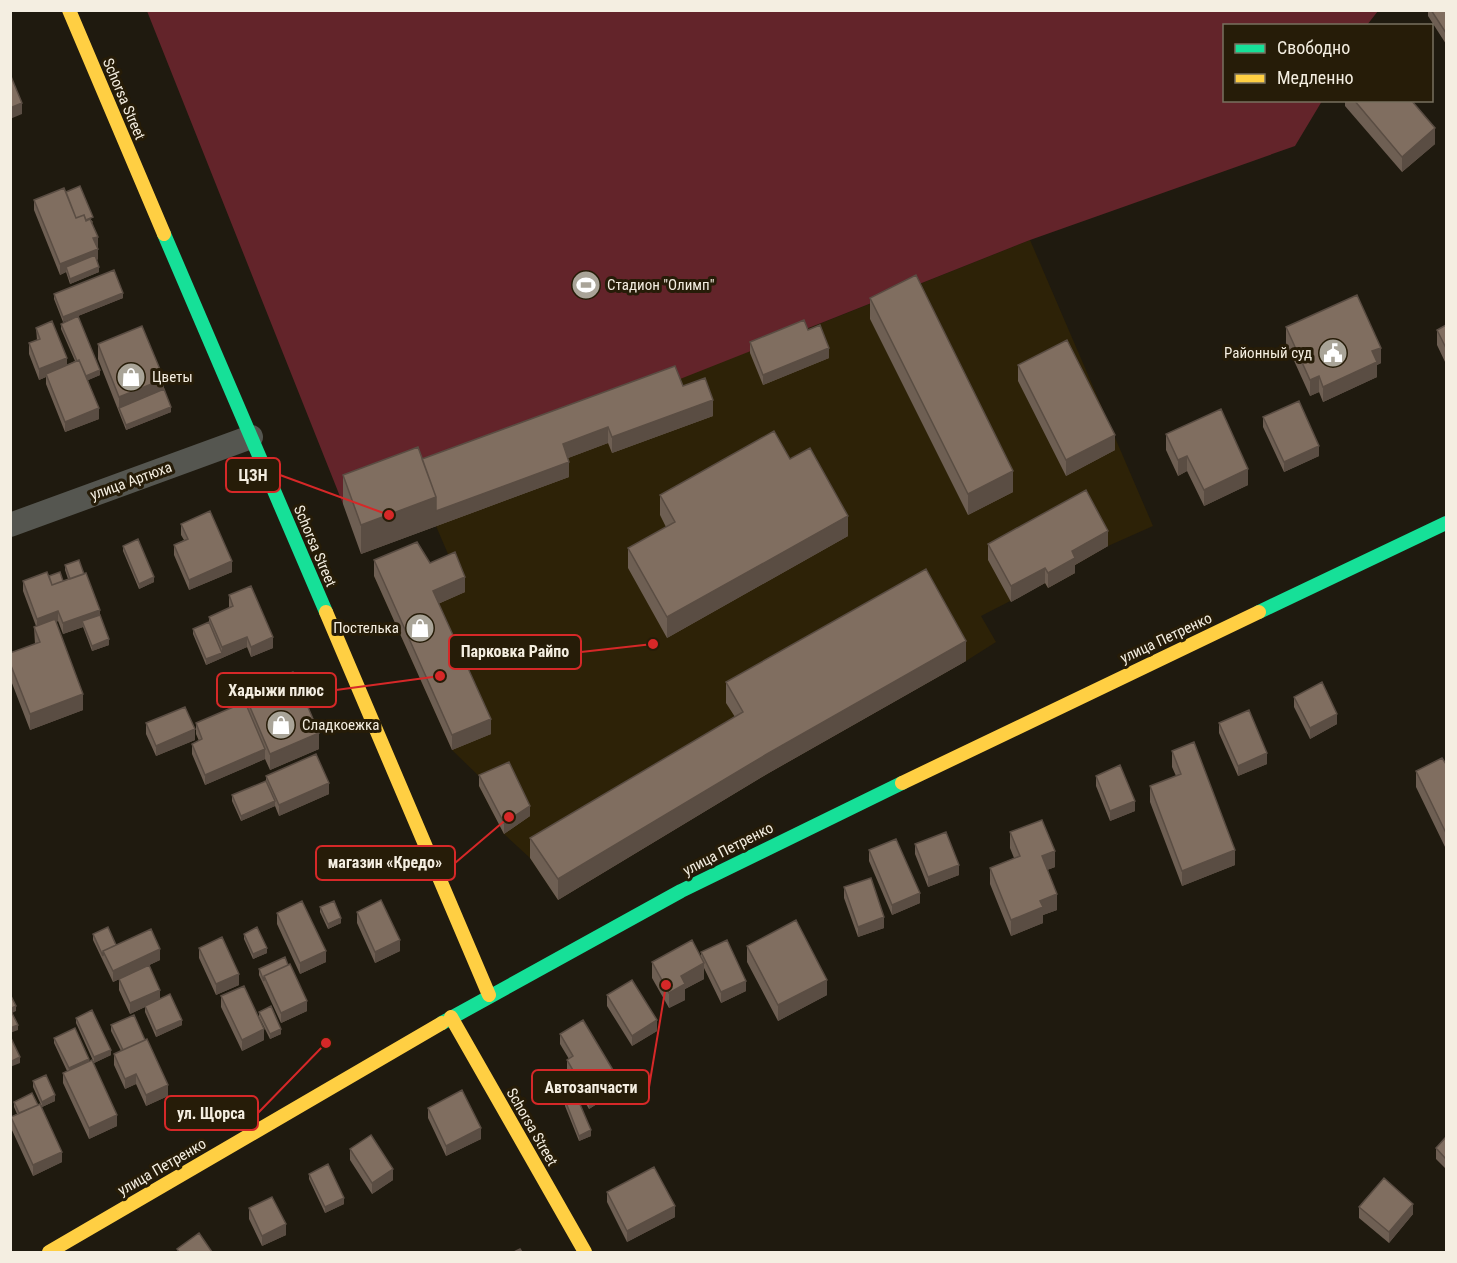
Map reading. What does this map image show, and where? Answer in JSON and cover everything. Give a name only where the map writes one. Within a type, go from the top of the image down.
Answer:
[{"type":"main road","name":"Schorsa Street","points":[[69,10],[489,995]]},
{"type":"main road","name":"улица Петренко","points":[[49,1252],[489,995],[681,891],[796,832],[1446,523]]},
{"type":"main road","name":"Schorsa Street","points":[[451,1017],[585,1252]]},
{"type":"street","name":"улица Артюха","points":[[10,525],[251,437]]},
{"type":"shaded area","name":"Стадион \"Олимп\"","points":[[147,11],[1378,11],[1368,24],[1223,24],[1223,102],[1321,102],[1295,146],[1030,240],[675,381],[343,504]]},
{"type":"shaded area","points":[[1030,240],[1153,526],[1108,546],[1072,567],[1075,573],[1048,588],[1045,583],[981,616],[996,642],[767,774],[558,900],[530,858],[504,834],[479,786],[485,782],[452,750],[374,576],[417,558],[430,578],[454,568],[418,476],[804,330]]},
{"type":"building","points":[[1431,10],[1446,10],[1446,33]]},
{"type":"building","points":[[10,74],[22,103],[10,108]]},
{"type":"building","points":[[1356,102],[1413,102],[1435,128],[1402,157]]},
{"type":"building","points":[[80,186],[93,217],[86,220],[84,215],[76,218],[66,192]]},
{"type":"building","points":[[64,188],[76,218],[84,215],[86,221],[90,219],[98,237],[93,238],[98,249],[60,264],[34,200]]},
{"type":"building","points":[[95,255],[99,267],[70,279],[66,267]]},
{"type":"building","points":[[114,270],[123,293],[63,317],[54,294]]},
{"type":"building","points":[[916,275],[1013,471],[968,494],[870,298]]},
{"type":"building","name":"Районный суд","points":[[1357,295],[1381,348],[1372,351],[1377,362],[1323,387],[1319,376],[1310,380],[1286,327]]},
{"type":"building","points":[[78,316],[100,370],[86,376],[61,324]]},
{"type":"building","points":[[804,320],[808,330],[820,325],[829,348],[763,375],[750,342]]},
{"type":"building","points":[[52,321],[67,358],[39,369],[29,343],[40,339],[36,328]]},
{"type":"building","points":[[1446,325],[1446,348],[1437,330]]},
{"type":"building","name":"Цветы","points":[[142,326],[164,379],[119,397],[98,344]]},
{"type":"building","points":[[1067,340],[1115,435],[1066,460],[1018,365]]},
{"type":"building","points":[[79,360],[99,408],[65,422],[46,374]]},
{"type":"building","points":[[675,366],[683,386],[705,378],[713,400],[612,437],[608,427],[563,444],[569,462],[436,511],[436,497],[422,459]]},
{"type":"building","points":[[164,389],[171,407],[126,425],[119,408]]},
{"type":"building","points":[[1299,401],[1319,446],[1284,462],[1263,417]]},
{"type":"building","points":[[1221,409],[1248,469],[1204,490],[1187,456],[1178,460],[1166,434]]},
{"type":"building","points":[[774,431],[790,459],[810,448],[848,516],[667,617],[628,548],[675,522],[660,495]]},
{"type":"building","points":[[418,447],[436,497],[361,525],[343,475]]},
{"type":"building","points":[[1086,490],[1108,531],[1072,551],[1075,558],[1048,573],[1045,568],[1011,586],[988,544]]},
{"type":"building","points":[[210,511],[232,561],[189,580],[174,545],[188,539],[181,524]]},
{"type":"building","points":[[138,539],[154,577],[139,584],[123,546]]},
{"type":"building","points":[[417,542],[430,563],[455,552],[465,577],[433,591],[491,719],[452,735],[374,560]]},
{"type":"building","points":[[79,560],[84,574],[70,579],[65,565]]},
{"type":"building","points":[[926,569],[966,641],[767,754],[558,879],[530,838],[743,712],[726,682]]},
{"type":"building","points":[[47,572],[52,585],[86,573],[100,610],[63,623],[58,611],[37,619],[23,581]]},
{"type":"building","points":[[60,572],[63,581],[52,585],[49,576]]},
{"type":"building","points":[[251,586],[273,637],[251,647],[247,637],[222,647],[209,617],[233,606],[229,595]]},
{"type":"building","points":[[100,615],[109,639],[92,646],[82,621]]},
{"type":"building","points":[[55,619],[83,694],[30,714],[10,663],[10,653],[40,642],[34,627]]},
{"type":"building","points":[[209,622],[222,653],[206,659],[193,629]]},
{"type":"building","points":[[293,672],[319,733],[270,754],[244,693]]},
{"type":"building","points":[[1322,682],[1337,714],[1310,728],[1294,697]]},
{"type":"building","points":[[245,702],[265,749],[205,775],[192,744],[202,739],[196,723]]},
{"type":"building","points":[[185,707],[195,729],[156,746],[146,723]]},
{"type":"building","points":[[1249,710],[1267,753],[1238,766],[1219,723]]},
{"type":"building","points":[[1194,742],[1235,850],[1182,871],[1150,786],[1181,774],[1172,751]]},
{"type":"building","points":[[316,754],[329,783],[279,805],[266,776]]},
{"type":"building","points":[[1442,758],[1446,764],[1446,833],[1416,771]]},
{"type":"building","points":[[509,762],[530,806],[504,823],[479,775]]},
{"type":"building","points":[[1120,765],[1135,801],[1110,811],[1096,776]]},
{"type":"building","points":[[266,781],[275,801],[241,816],[232,795]]},
{"type":"building","points":[[1042,820],[1055,851],[1042,856],[1057,894],[1040,901],[1043,907],[1011,920],[990,868],[1020,856],[1010,832]]},
{"type":"building","points":[[946,832],[959,865],[928,877],[915,844]]},
{"type":"building","points":[[896,839],[920,893],[892,905],[869,850]]},
{"type":"building","points":[[871,878],[884,917],[858,927],[844,887]]},
{"type":"building","points":[[381,900],[400,940],[375,952],[357,912]]},
{"type":"building","points":[[302,901],[326,951],[300,963],[277,913]]},
{"type":"building","points":[[334,901],[341,918],[328,924],[320,907]]},
{"type":"building","points":[[796,920],[827,980],[778,1005],[747,946]]},
{"type":"building","points":[[108,927],[116,945],[103,951],[103,956],[93,934]]},
{"type":"building","points":[[257,927],[267,948],[253,954],[244,934]]},
{"type":"building","points":[[151,929],[160,949],[113,971],[103,951]]},
{"type":"building","points":[[222,937],[239,974],[216,984],[199,948]]},
{"type":"building","points":[[692,940],[704,963],[681,976],[685,984],[669,993],[652,962]]},
{"type":"building","points":[[727,940],[746,981],[721,992],[701,952]]},
{"type":"building","points":[[285,957],[288,965],[264,976],[264,981],[259,969]]},
{"type":"building","points":[[290,964],[307,1001],[281,1013],[264,976]]},
{"type":"building","points":[[149,965],[160,990],[130,1003],[119,979]]},
{"type":"building","points":[[632,980],[657,1020],[632,1036],[607,995]]},
{"type":"building","points":[[244,986],[264,1029],[242,1040],[221,996]]},
{"type":"building","points":[[10,994],[16,1006],[10,1009]]},
{"type":"building","points":[[170,994],[182,1020],[156,1031],[145,1006]]},
{"type":"building","points":[[271,1006],[281,1029],[270,1034],[259,1012]]},
{"type":"building","points":[[92,1010],[111,1050],[94,1057],[76,1018]]},
{"type":"building","points":[[12,1013],[18,1025],[10,1028],[10,1014]]},
{"type":"building","points":[[134,1015],[145,1040],[123,1050],[111,1025]]},
{"type":"building","points":[[583,1020],[619,1080],[589,1098],[567,1060],[573,1056],[560,1034]]},
{"type":"building","points":[[75,1028],[89,1059],[69,1068],[54,1038]]},
{"type":"building","points":[[10,1036],[20,1057],[10,1062]]},
{"type":"building","points":[[147,1039],[168,1085],[146,1095],[136,1074],[125,1079],[114,1054]]},
{"type":"building","points":[[92,1060],[117,1115],[89,1128],[63,1073]]},
{"type":"building","points":[[46,1075],[55,1095],[42,1102],[33,1081]]},
{"type":"building","points":[[462,1090],[481,1128],[446,1146],[428,1108]]},
{"type":"building","points":[[32,1093],[38,1105],[19,1113],[14,1102]]},
{"type":"building","points":[[576,1095],[591,1130],[579,1136],[565,1100]]},
{"type":"building","points":[[40,1104],[62,1152],[33,1165],[11,1117]]},
{"type":"building","points":[[371,1135],[393,1169],[372,1183],[350,1149]]},
{"type":"building","points":[[1446,1137],[1446,1159],[1436,1148]]},
{"type":"building","points":[[328,1164],[344,1198],[325,1207],[309,1174]]},
{"type":"building","points":[[654,1167],[675,1206],[627,1231],[607,1192]]},
{"type":"building","points":[[1384,1178],[1413,1204],[1389,1232],[1359,1207]]},
{"type":"building","points":[[272,1197],[286,1224],[262,1236],[249,1208]]},
{"type":"building","points":[[199,1233],[212,1252],[179,1252],[177,1249]]},
{"type":"traffic: fast","points":[[164,234],[326,612]]},
{"type":"traffic: fast","points":[[1259,612],[1446,523]]},
{"type":"traffic: fast","points":[[442,1023],[681,891],[902,783]]},
{"type":"traffic: slow","points":[[69,10],[164,234]]},
{"type":"traffic: slow","points":[[326,612],[489,995]]},
{"type":"traffic: slow","points":[[902,783],[1259,612]]},
{"type":"traffic: slow","points":[[451,1017],[585,1252]]},
{"type":"traffic: slow","points":[[49,1252],[442,1023]]},
{"type":"place","name":"Стадион \"Олимп\"","points":[[586,285]]},
{"type":"place","name":"Районный суд","points":[[1333,353]]},
{"type":"place","name":"Цветы","points":[[131,377]]},
{"type":"place","name":"ЦЗН","points":[[389,515]]},
{"type":"place","name":"Постелька","points":[[420,628]]},
{"type":"place","name":"Парковка Райпо","points":[[653,644]]},
{"type":"place","name":"Хадыжи плюс","points":[[440,676]]},
{"type":"place","name":"Сладкоежка","points":[[281,725]]},
{"type":"place","name":"магазин «Кредо»","points":[[509,817]]},
{"type":"place","name":"Автозапчасти","points":[[666,985]]},
{"type":"place","name":"ул. Щорса","points":[[326,1043]]}]
